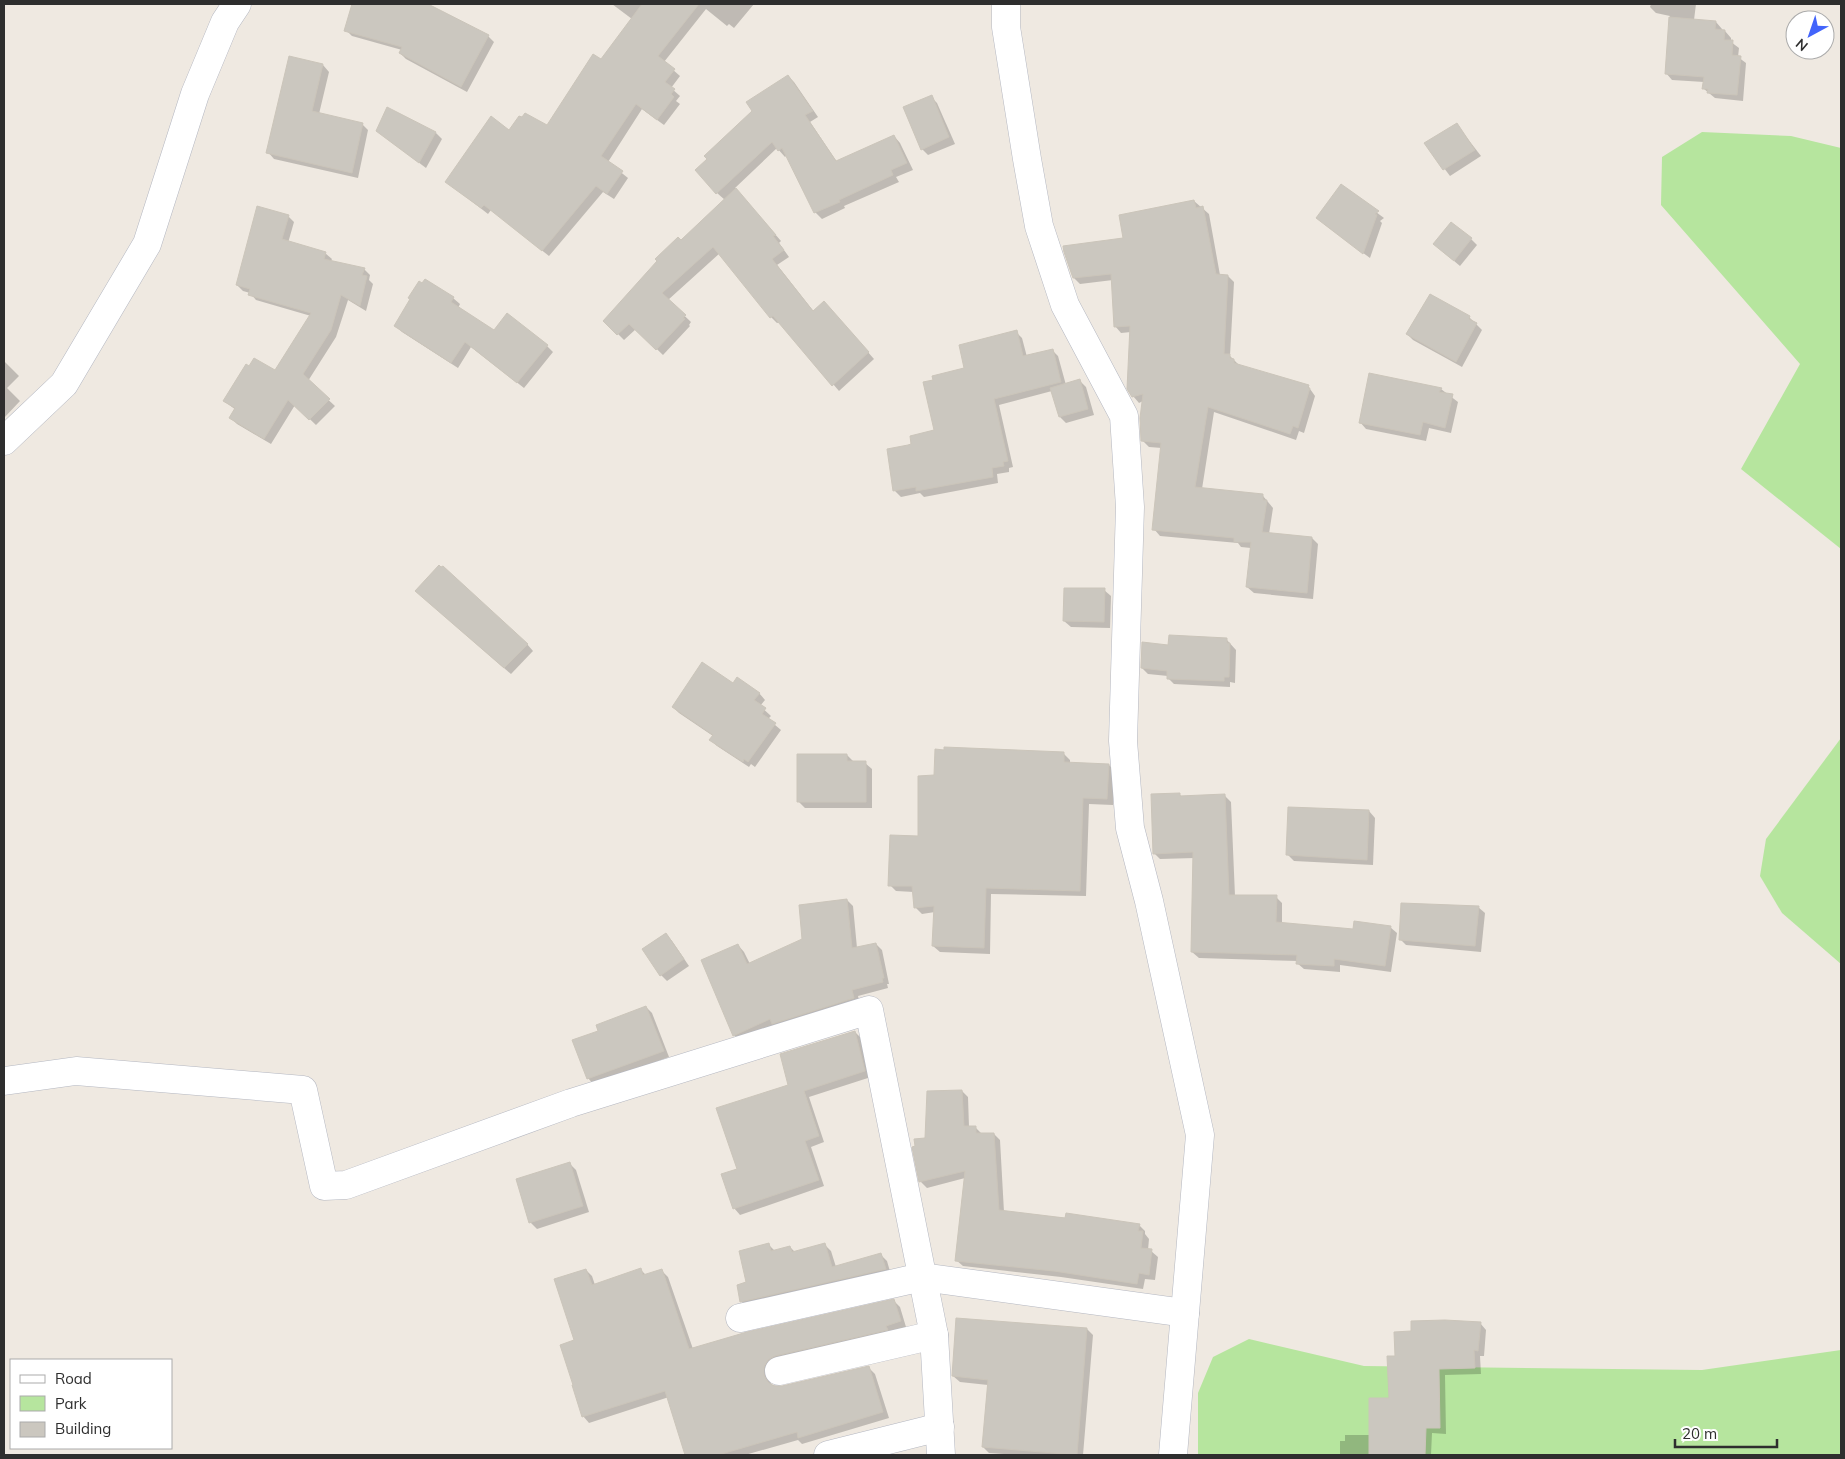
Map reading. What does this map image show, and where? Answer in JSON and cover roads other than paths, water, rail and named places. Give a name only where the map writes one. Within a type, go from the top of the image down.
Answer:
[{"type":"street","points":[[4,440],[64,384],[147,244],[195,94],[225,22],[237,4]]},
{"type":"street","points":[[1006,4],[1006,26],[1039,226],[1065,305],[1124,416],[1130,507],[1123,741],[1130,828],[1200,1135],[1173,1455]]},
{"type":"street","points":[[4,1082],[76,1071],[303,1090],[324,1186],[346,1185],[571,1103],[869,1010],[934,1335],[941,1455]]},
{"type":"street","points":[[740,1318],[922,1277],[1185,1313]]},
{"type":"street","points":[[779,1371],[934,1335]]},
{"type":"street","points":[[828,1455],[940,1427]]}]
